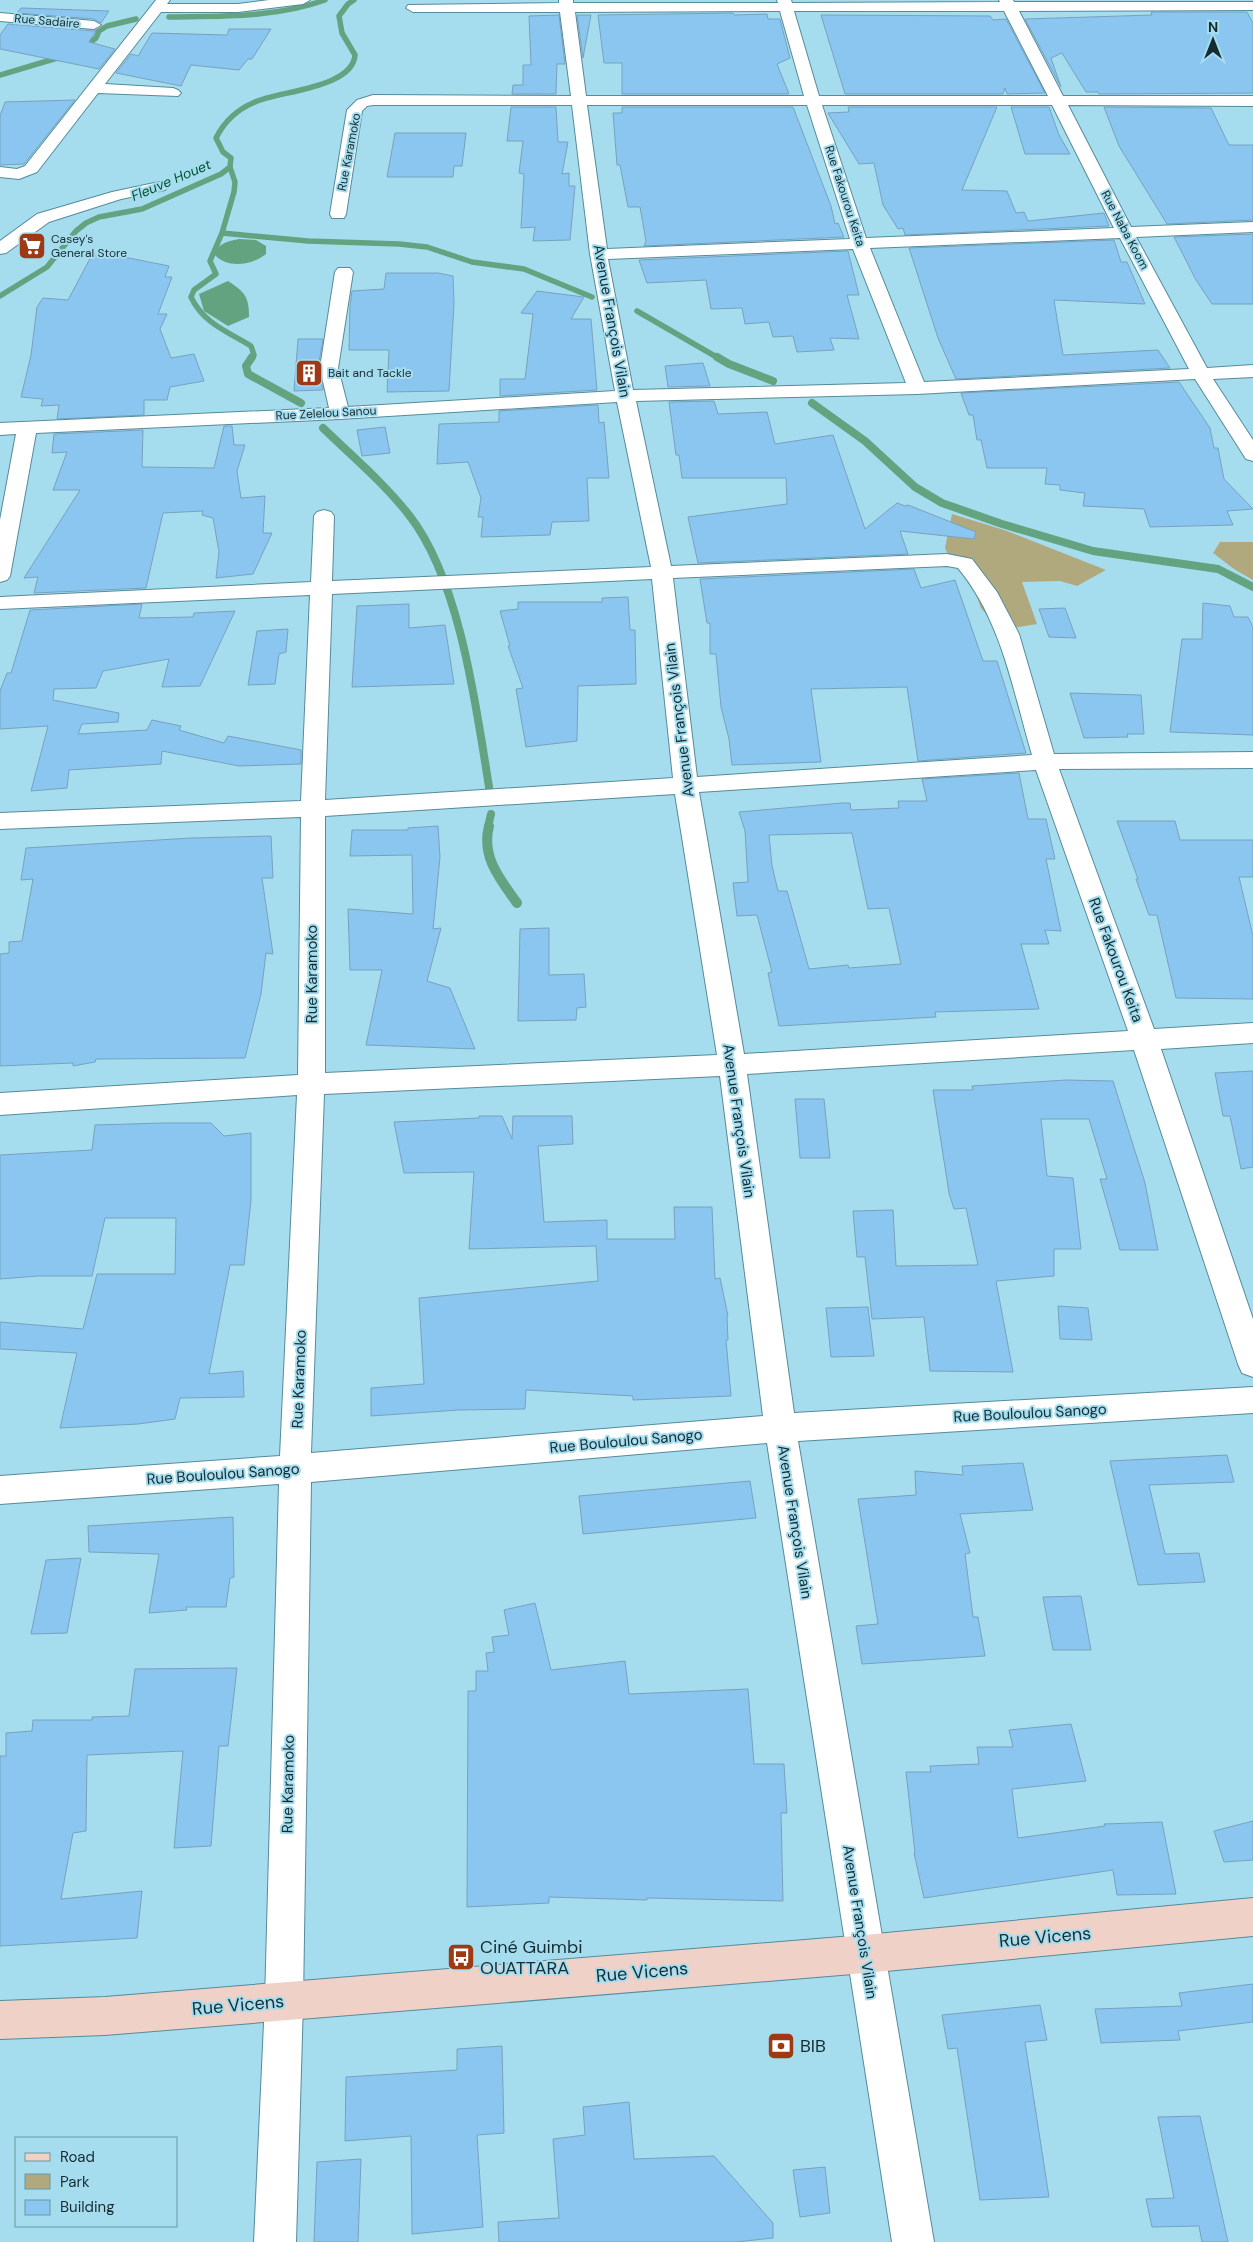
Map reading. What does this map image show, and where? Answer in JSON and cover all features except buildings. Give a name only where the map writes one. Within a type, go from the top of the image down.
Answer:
[{"type":"street","points":[[0,172],[19,174],[31,169],[160,4],[238,8],[303,0]]},
{"type":"street","points":[[413,8],[567,4],[1008,3],[1253,6]]},
{"type":"street","name":"Rue Naba Koom","points":[[1008,3],[1125,232],[1201,374],[1253,455]]},
{"type":"street","name":"Avenue François Vilain","points":[[567,4],[599,254],[625,396],[662,571],[686,786],[732,1065],[780,1428],[913,2242]]},
{"type":"street","name":"Rue Fakourou Keita","points":[[785,4],[813,100],[860,244],[917,388]]},
{"type":"street","name":"Rue Sadaire","points":[[2,13],[94,25]]},
{"type":"street","points":[[94,88],[173,93]]},
{"type":"street","name":"Rue Karamoko","points":[[338,214],[355,110],[362,103],[373,100],[579,101]]},
{"type":"street","points":[[579,101],[1253,101]]},
{"type":"street","points":[[0,249],[30,225],[49,216],[118,194],[158,187]]},
{"type":"street","points":[[599,254],[1253,228]]},
{"type":"street","points":[[340,413],[331,383],[329,368],[344,272]]},
{"type":"street","name":"Rue Zelelou Sanou","points":[[1,428],[340,413],[625,396],[917,388],[1253,371]]},
{"type":"street","points":[[0,576],[27,428]]},
{"type":"street","name":"Rue Karamoko","points":[[274,2242],[284,2001],[295,1469],[311,1084],[313,809],[323,588],[324,516]]},
{"type":"street","name":"Rue Fakourou Keita","points":[[662,571],[947,560],[965,563],[975,575],[1008,634],[1045,762],[1144,1038],[1253,1364]]},
{"type":"street","points":[[0,603],[662,571]]},
{"type":"street","points":[[0,821],[313,809],[1045,762],[1253,760]]},
{"type":"street","points":[[0,1104],[311,1084],[732,1065],[1144,1038],[1253,1033]]},
{"type":"street","name":"Rue Bouloulou Sanogo","points":[[0,1490],[295,1469],[780,1428],[1253,1400]]},
{"type":"street","name":"Rue Vicens","points":[[0,2020],[105,2016],[865,1954],[1253,1918]]},
{"type":"green space","points":[[952,514],[1007,531],[1106,570],[1077,586],[1060,581],[1022,582],[1037,624],[1000,630],[981,608],[970,577],[952,563],[945,548]]},
{"type":"green space","points":[[1220,542],[1253,542],[1253,580],[1234,569],[1213,553]]},
{"type":"shaded area","points":[[239,239],[256,240],[266,246],[266,254],[254,261],[240,264],[226,262],[215,255],[221,245]]},
{"type":"shaded area","points":[[228,281],[245,296],[249,317],[228,326],[204,311],[199,294]]},
{"type":"waterway","points":[[169,17],[268,13],[306,6],[325,0]]},
{"type":"waterway","name":"Fleuve Houet","points":[[230,167],[231,158],[223,152],[216,138],[227,121],[237,112],[266,98],[313,87],[329,81],[342,75],[351,66],[355,55],[342,33],[339,16],[348,4],[354,0]]},
{"type":"waterway","points":[[80,50],[96,38],[99,31],[107,26],[136,19]]},
{"type":"waterway","points":[[0,75],[64,56]]},
{"type":"waterway","name":"Fleuve Houet","points":[[0,296],[47,267],[76,231],[86,223],[99,217],[142,209],[221,174],[230,167]]},
{"type":"waterway","points":[[222,233],[234,192],[235,182],[230,167]]},
{"type":"waterway","points":[[222,233],[308,241],[399,244],[427,247],[472,262],[524,269],[592,297]]},
{"type":"waterway","points":[[222,233],[210,261],[216,274],[194,290],[191,297],[202,314],[209,320],[251,346],[254,355],[251,359]]},
{"type":"waterway","points":[[637,311],[720,359]]},
{"type":"waterway","points":[[252,357],[246,366],[248,374],[301,403]]},
{"type":"waterway","points":[[717,357],[729,364],[773,381]]},
{"type":"waterway","points":[[812,403],[865,441],[915,487],[942,503],[1002,524],[1093,551],[1218,569],[1253,587]]},
{"type":"waterway","points":[[323,428],[399,503],[427,542],[453,608],[463,645],[489,787]]},
{"type":"waterway","points":[[488,827],[491,814]]},
{"type":"waterway","points":[[489,826],[487,837],[490,858],[499,876],[517,903]]},
{"type":"place","name":"Casey's General Store","points":[[32,246]]},
{"type":"place","name":"Bait and Tackle","points":[[309,373]]},
{"type":"place","name":"Ciné Guimbi OUATTARA","points":[[461,1957]]},
{"type":"place","name":"BIB","points":[[781,2046]]}]
